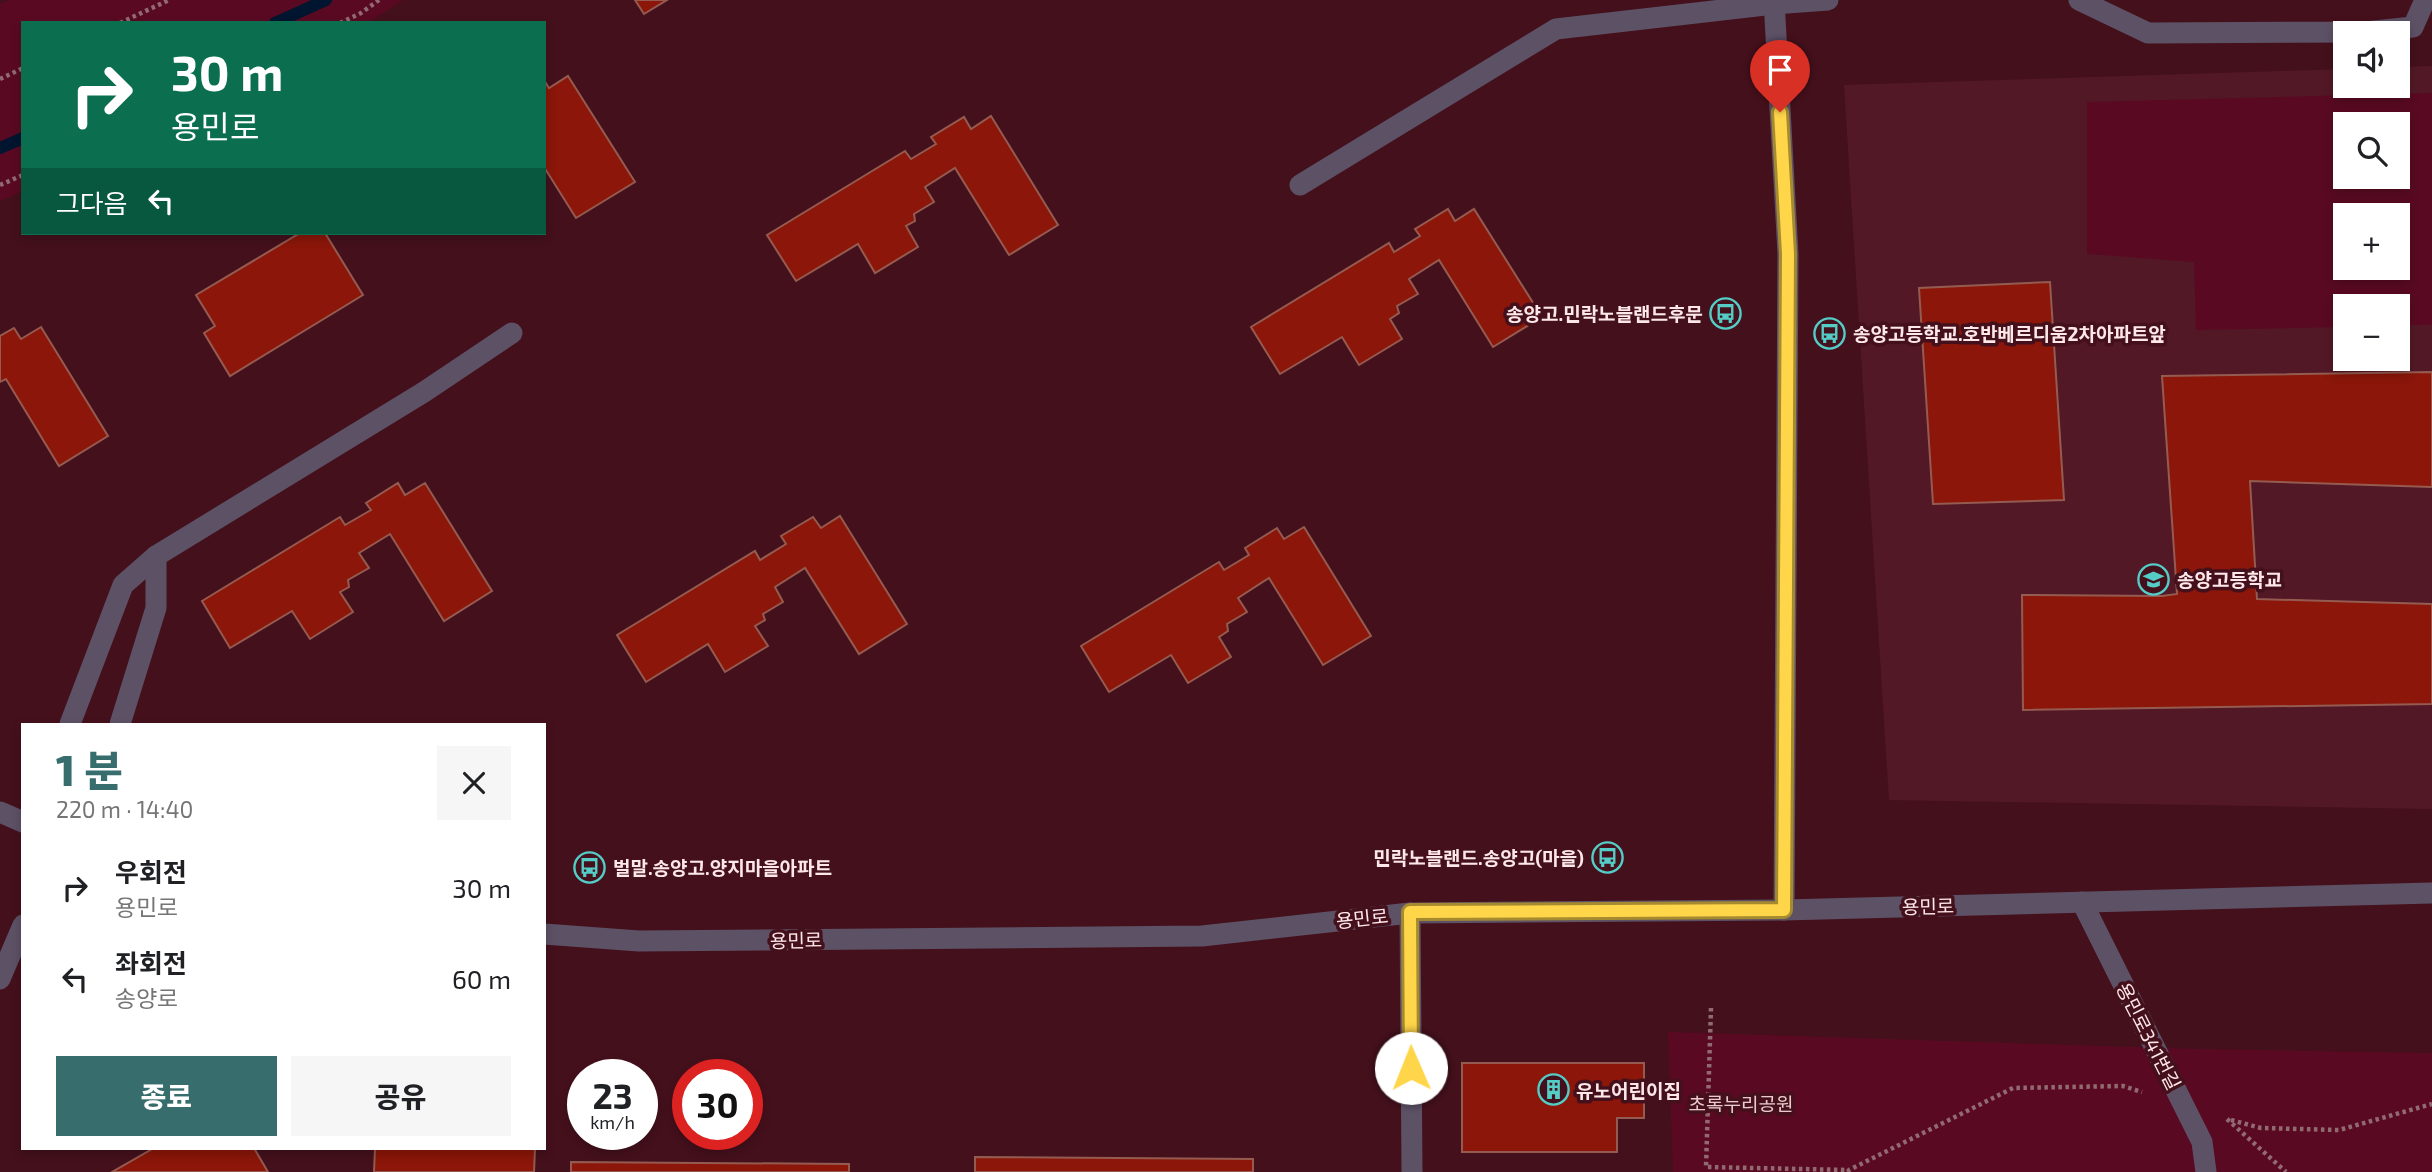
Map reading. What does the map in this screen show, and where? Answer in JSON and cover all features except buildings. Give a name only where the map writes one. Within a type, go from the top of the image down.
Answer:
[{"type":"street","points":[[1300,185],[1556,29],[1774,2],[1828,0]]},
{"type":"street","points":[[2079,0],[2148,33],[2365,32],[2413,27],[2425,0]]},
{"type":"street","points":[[1774,2],[1788,254],[1784,910]]},
{"type":"street","points":[[70,723],[124,585],[156,556],[424,392],[512,333]]},
{"type":"street","points":[[120,723],[156,608],[156,556]]},
{"type":"street","points":[[0,812],[21,821]]},
{"type":"street","name":"용민로","points":[[546,934],[639,941],[1202,936],[1410,912],[1784,910],[2432,893]]},
{"type":"street","name":"용민로341번길","points":[[2082,902],[2202,1142],[2206,1172]]},
{"type":"street","points":[[1410,912],[1412,1172]]},
{"type":"street","points":[[0,979],[21,930]]},
{"type":"path","points":[[124,21],[169,0]]},
{"type":"path","points":[[345,21],[379,0]]},
{"type":"path","points":[[0,79],[21,69]]},
{"type":"path","points":[[0,186],[21,176]]},
{"type":"path","points":[[1711,1008],[1706,1167],[1848,1171],[2013,1088],[2123,1086],[2261,1128],[2339,1130],[2432,1104]]},
{"type":"path","points":[[2229,1119],[2286,1172]]},
{"type":"shaded area","name":"송양고등학교","points":[[2432,66],[2432,809],[1889,800],[1844,85],[2333,69],[2333,98],[2410,98],[2410,67]]},
{"type":"green space","points":[[10,0],[403,0],[371,21],[21,21],[21,192],[0,201],[0,4]]},
{"type":"green space","points":[[2432,93],[2432,325],[2410,325],[2410,294],[2333,294],[2333,327],[2196,330],[2194,262],[2087,254],[2087,102],[2333,96],[2333,98],[2410,98],[2410,94]]},
{"type":"green space","name":"초록누리공원","points":[[1668,1032],[2197,1049],[2432,1053],[2432,1172],[1673,1172]]},
{"type":"waterway","points":[[279,21],[326,0]]},
{"type":"waterway","points":[[0,148],[21,139]]},
{"type":"place","name":"송양고.민락노블랜드후문","points":[[1726,313]]},
{"type":"place","name":"송양고등학교.호반베르디움2차아파트앞","points":[[1830,333]]},
{"type":"place","name":"송양고등학교","points":[[2154,579]]},
{"type":"place","name":"민락노블랜드.송양고(마을)","points":[[1607,857]]},
{"type":"place","name":"벌말.송양고.양지마을아파트","points":[[590,867]]},
{"type":"place","name":"유노어린이집","points":[[1553,1090]]},
{"type":"route","points":[[1411,1068],[1410,912],[1784,910],[1788,254],[1780,112]]}]
